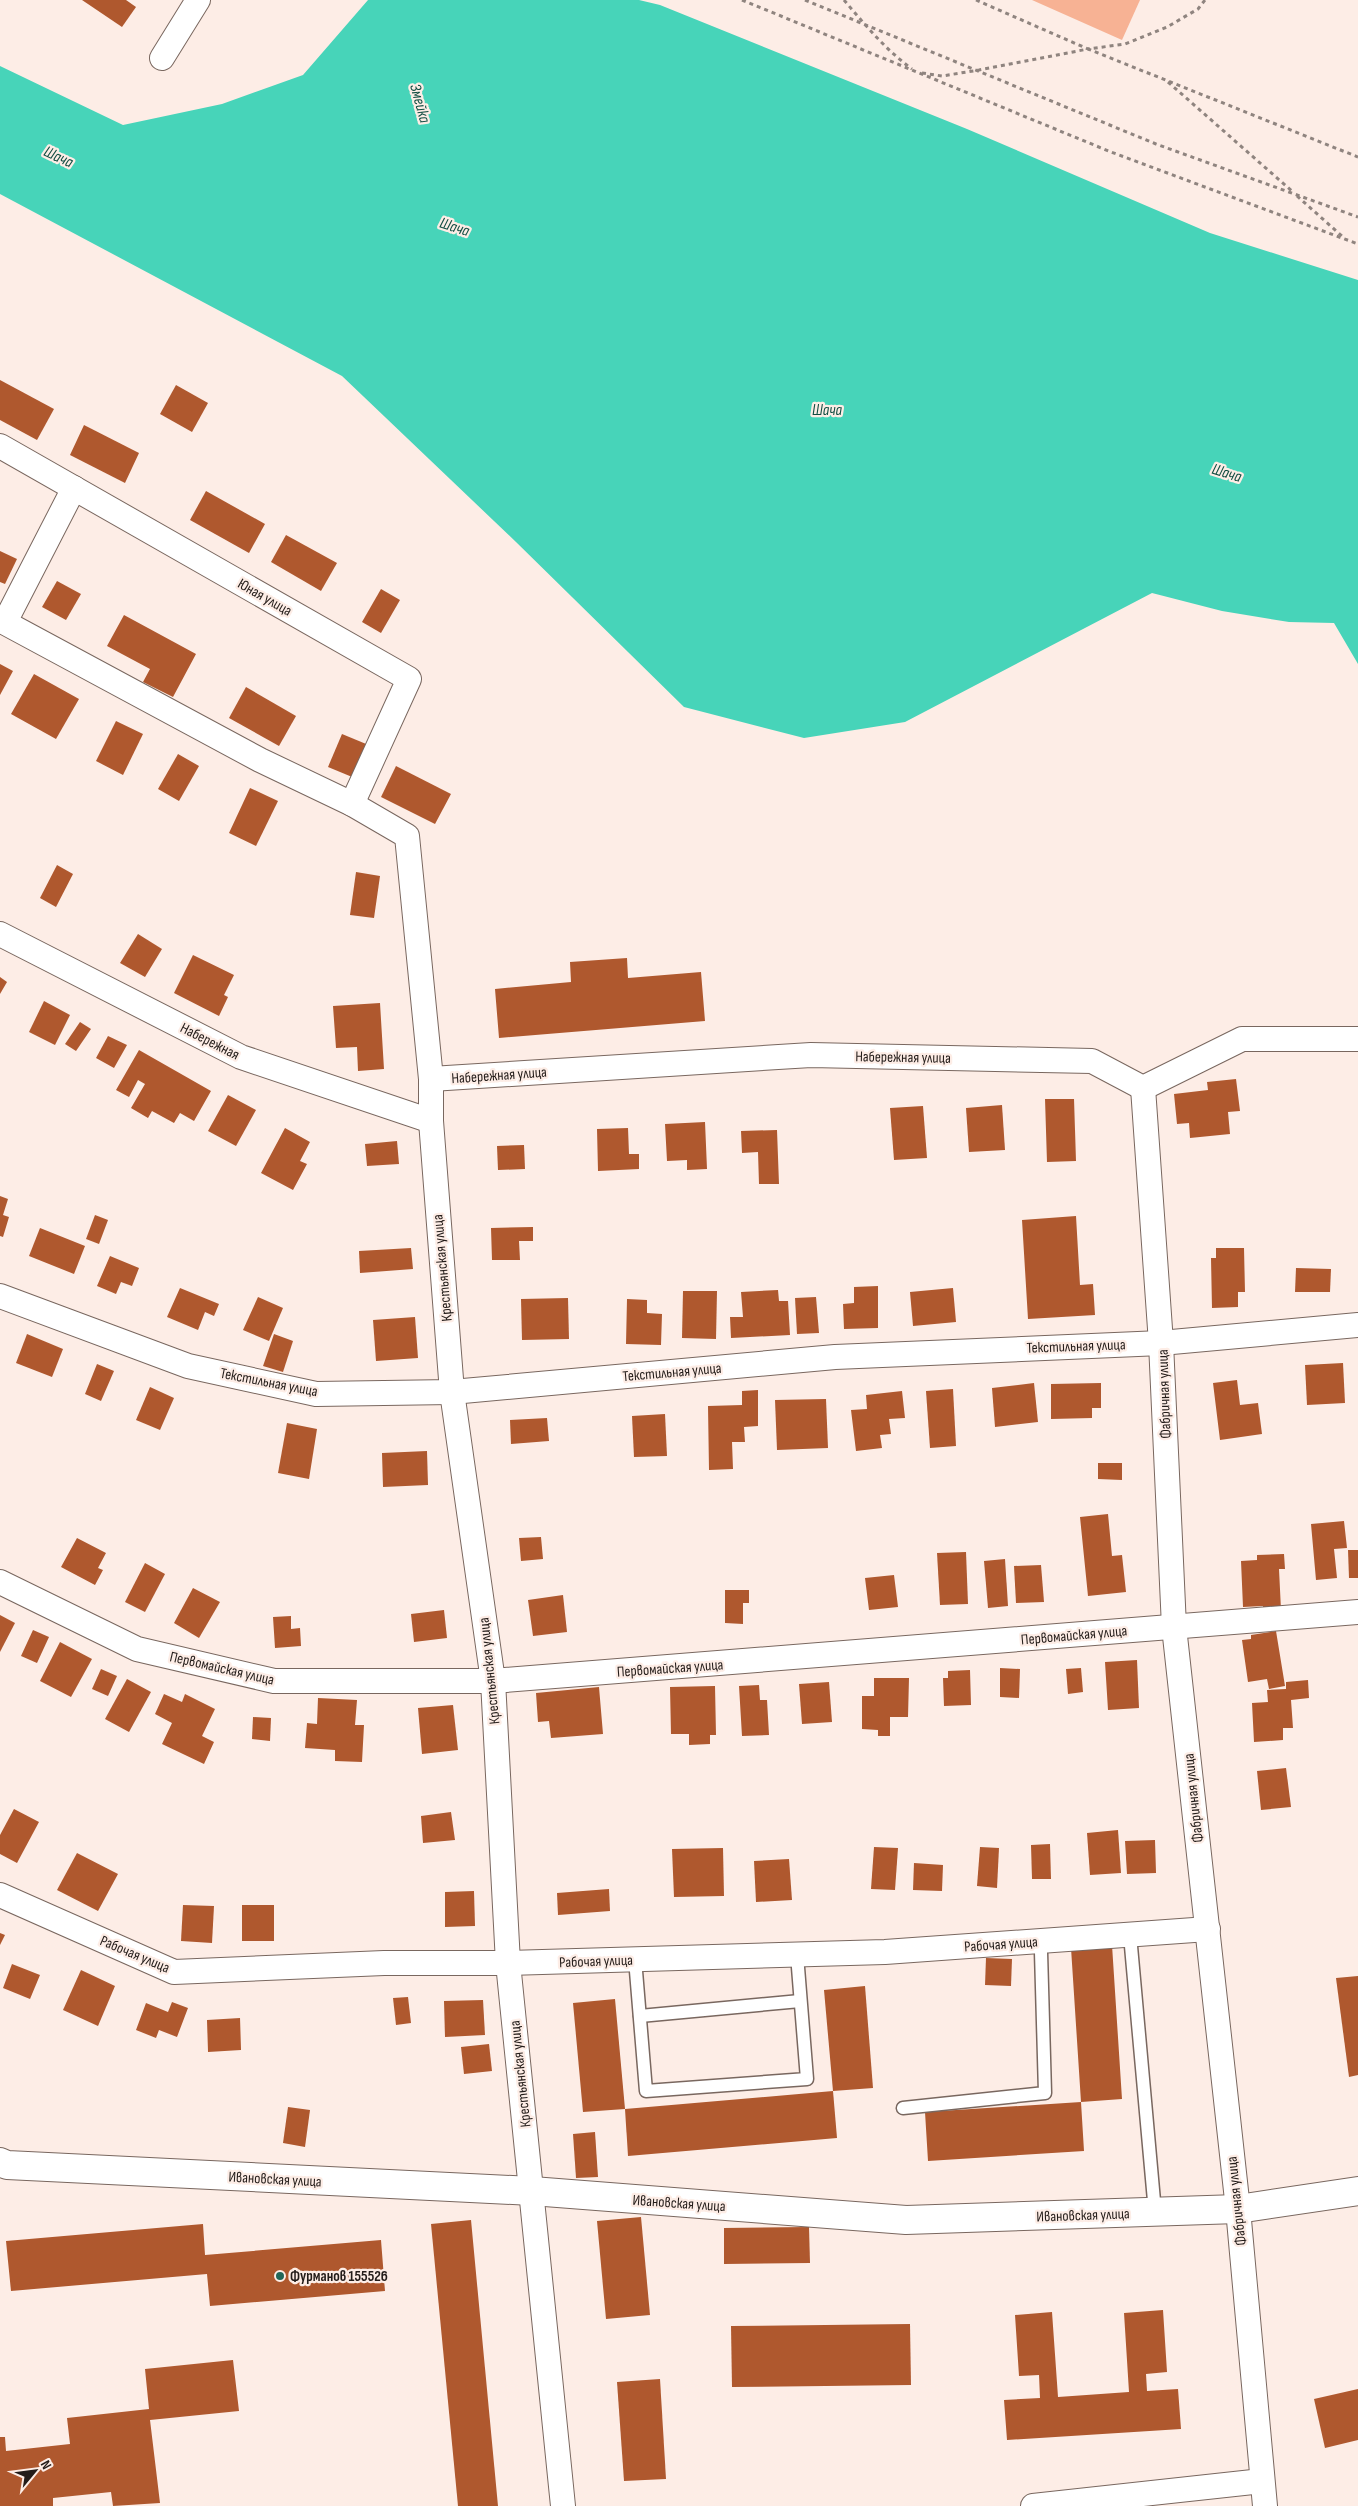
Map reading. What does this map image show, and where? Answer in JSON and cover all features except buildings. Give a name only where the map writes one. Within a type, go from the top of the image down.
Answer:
[{"type":"street","points":[[162,58],[198,0]]},
{"type":"street","name":"Юная улица","points":[[0,446],[409,679],[352,804]]},
{"type":"street","points":[[74,488],[3,621],[260,760],[352,804]]},
{"type":"street","name":"Крестьянская улица","points":[[352,804],[407,836],[431,1079],[431,1122],[452,1392],[493,1682],[508,1963],[563,2506]]},
{"type":"street","name":"Набережная","points":[[0,934],[241,1057],[431,1122]]},
{"type":"street","points":[[1143,1088],[1242,1039],[1358,1039]]},
{"type":"street","name":"Набережная улица","points":[[431,1079],[811,1055],[1092,1061],[1143,1088]]},
{"type":"street","name":"Фабричная улица","points":[[1143,1088],[1161,1342],[1174,1627],[1238,2209],[1264,2506]]},
{"type":"street","name":"Текстильная улица","points":[[0,1296],[188,1366],[316,1394],[452,1392],[836,1357],[1161,1342],[1358,1325]]},
{"type":"street","name":"Первомайская улица","points":[[0,1582],[137,1648],[274,1681],[493,1682],[1358,1612]]},
{"type":"street","name":"Рабочая улица","points":[[0,1895],[174,1972],[384,1963],[508,1963],[885,1952],[1208,1929]]},
{"type":"street","name":"Ивановская улица","points":[[0,2162],[8,2165],[532,2191],[906,2220],[1238,2209],[1358,2191]]},
{"type":"street","points":[[1033,2506],[1262,2481]]},
{"type":"lane","points":[[1130,1935],[1155,2212]]},
{"type":"lane","points":[[903,2108],[1045,2093],[1041,1952]]},
{"type":"lane","points":[[635,1960],[646,2091],[807,2078],[797,1955]]},
{"type":"lane","points":[[640,2016],[800,2001]]},
{"type":"path","points":[[742,0],[1112,152],[1358,244]]},
{"type":"path","points":[[805,0],[1156,144],[1358,217]]},
{"type":"path","points":[[844,0],[898,59],[917,72],[942,76],[1125,44],[1167,27],[1198,9],[1206,0]]},
{"type":"path","points":[[976,0],[1088,49],[1358,158]]},
{"type":"path","points":[[1166,80],[1346,240]]},
{"type":"shaded area","points":[[1032,0],[1140,0],[1122,40]]},
{"type":"water","name":"Шача","points":[[368,0],[639,0],[660,5],[967,129],[1210,233],[1358,280],[1358,664],[1334,623],[1289,622],[1222,611],[1152,593],[905,722],[804,738],[684,707],[516,542],[342,376],[0,194],[0,66],[123,125],[222,104],[303,75]]},
{"type":"place","name":"Фурманов 155526","points":[[280,2276]]},
{"type":"water label","name":"Змейка","points":[[421,103]]}]
